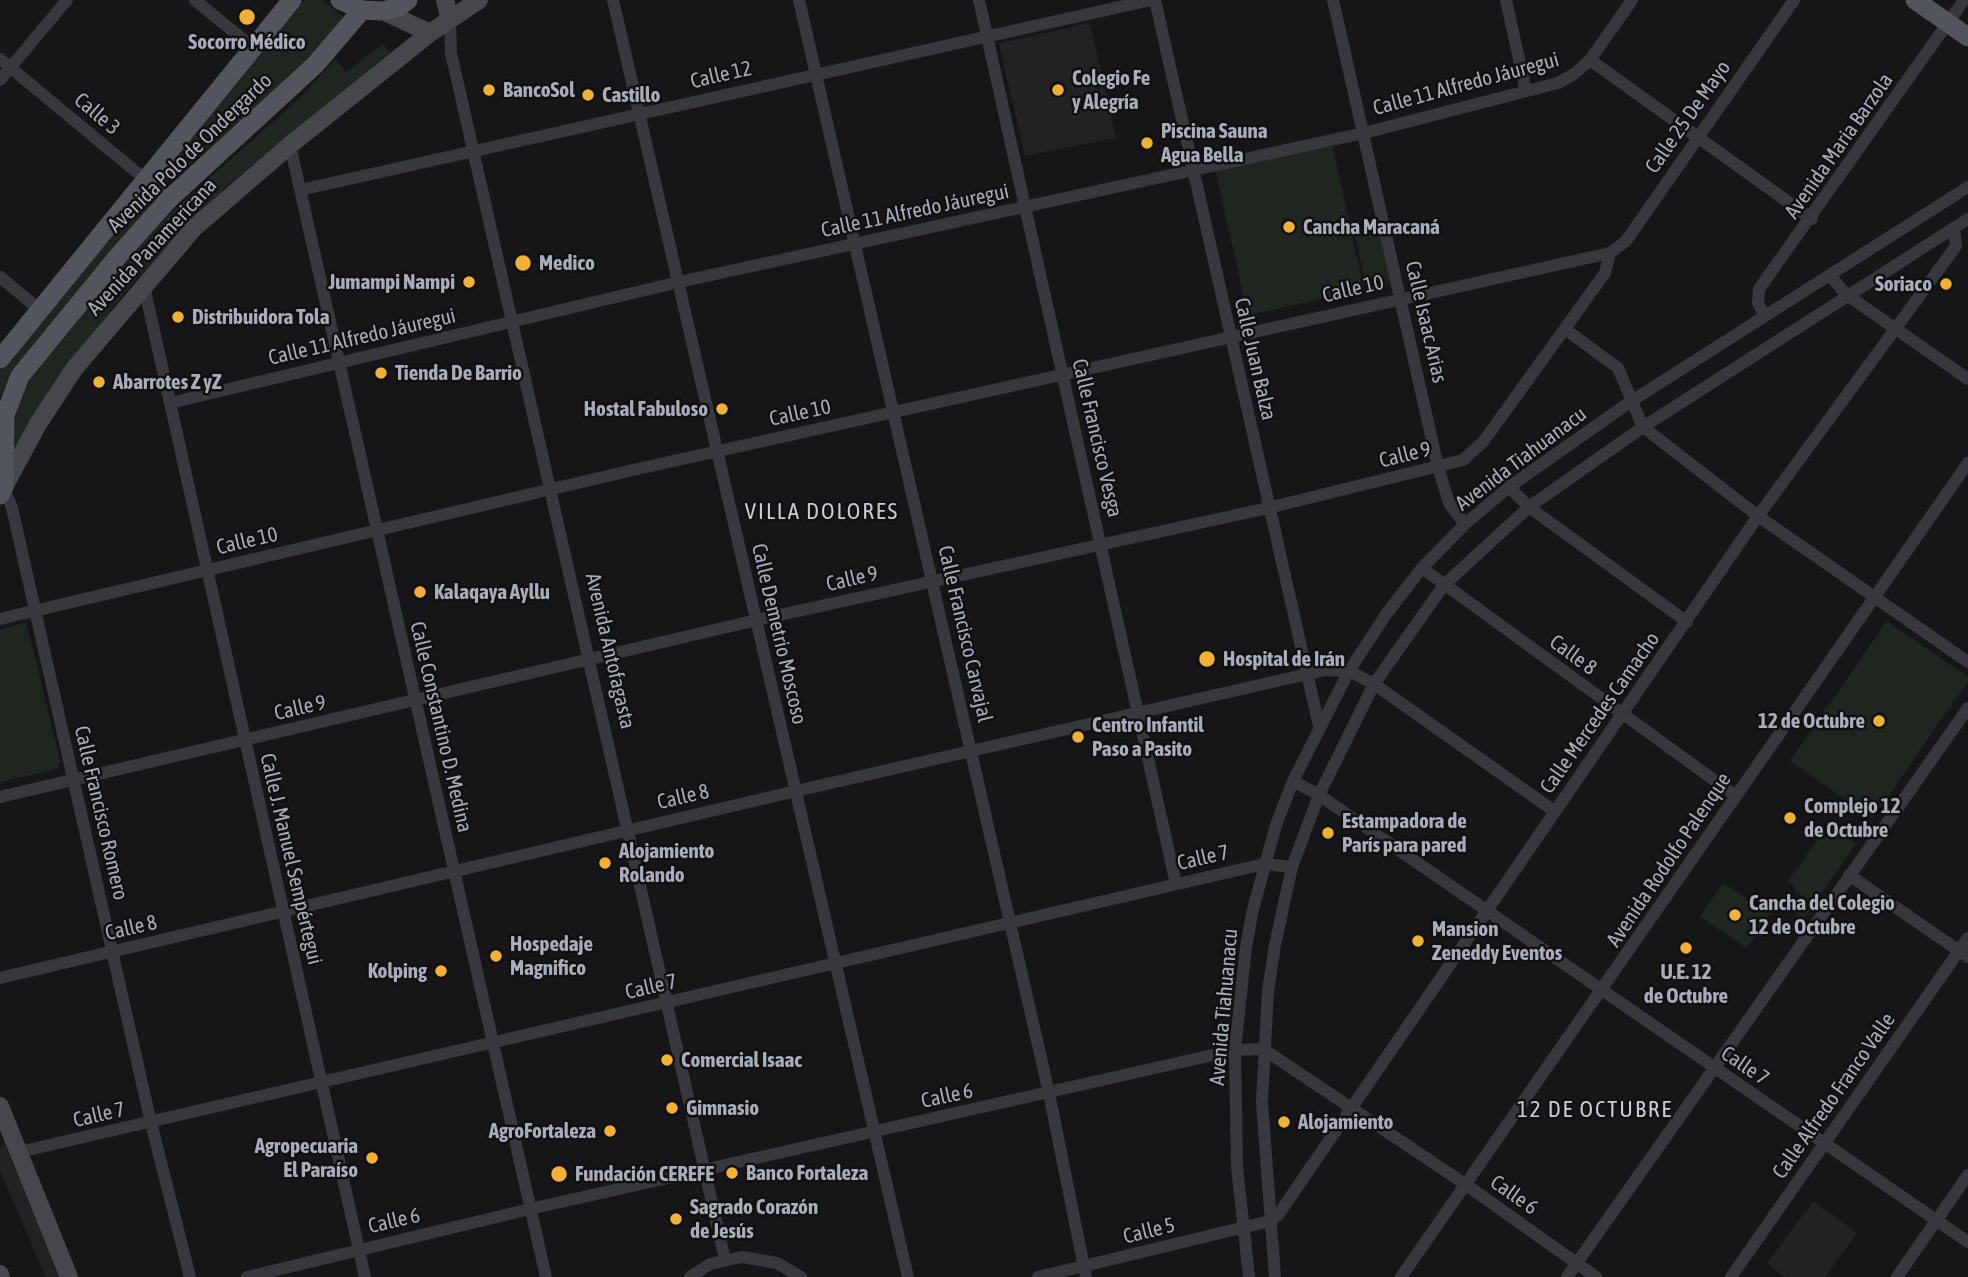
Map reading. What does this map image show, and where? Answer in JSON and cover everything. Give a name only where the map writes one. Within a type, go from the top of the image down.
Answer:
[{"type":"main road","name":"Avenida Polo de Ondergardo","points":[[0,359],[292,0]]},
{"type":"main road","points":[[340,0],[362,10],[383,11],[399,7],[408,0]]},
{"type":"main road","points":[[1915,0],[1968,37]]},
{"type":"main road","name":"Avenida Polo de Ondergardo","points":[[1,488],[5,415],[20,376],[102,275],[169,199],[315,65],[362,10]]},
{"type":"street","points":[[0,80],[5,63],[67,0]]},
{"type":"street","points":[[195,0],[252,47]]},
{"type":"street","name":"Avenida Antofagasta","points":[[445,0],[450,20],[452,53],[474,152],[725,1259]]},
{"type":"street","name":"Avenida Panamericana","points":[[1,488],[38,424],[75,369],[194,228],[290,145],[430,33],[478,0]]},
{"type":"street","name":"Calle Demetrio Moscoso","points":[[613,0],[908,1277]]},
{"type":"street","name":"Calle Francisco Carvajal","points":[[799,0],[814,74],[934,580],[1049,1093],[1084,1272]]},
{"type":"street","name":"Calle Francisco Vesga","points":[[979,0],[1176,884]]},
{"type":"street","name":"Calle 12","points":[[300,190],[1153,0]]},
{"type":"street","name":"Calle Juan Balza","points":[[1153,0],[1268,508],[1310,675],[1319,726]]},
{"type":"street","name":"Calle Isaac Arias","points":[[1333,0],[1438,467],[1449,503],[1465,524]]},
{"type":"street","points":[[1506,0],[1526,91]]},
{"type":"street","name":"Calle 11 Alfredo Jáuregui","points":[[170,403],[678,282],[1364,133],[1558,83],[1590,60],[1632,0]]},
{"type":"street","name":"Calle 25 De Mayo","points":[[1610,253],[1626,241],[1794,0]]},
{"type":"street","name":"Avenida Maria Barzola","points":[[1765,316],[1758,303],[1759,289],[1812,219],[1964,0]]},
{"type":"street","points":[[383,11],[430,33],[452,53]]},
{"type":"street","points":[[1590,60],[1812,219]]},
{"type":"street","name":"Calle 3","points":[[5,63],[169,199]]},
{"type":"street","name":"Calle Constantino D. Medina","points":[[290,145],[546,1277]]},
{"type":"street","name":"Avenida Tiahuanacu","points":[[1249,1277],[1237,1167],[1235,1049],[1246,947],[1264,864],[1293,781],[1349,671],[1387,613],[1422,568],[1465,524],[1509,487],[1630,402],[1968,187]]},
{"type":"street","name":"Avenida Tiahuanacu","points":[[1276,1277],[1262,1102],[1263,1049],[1270,979],[1292,866],[1319,795],[1374,684],[1444,586],[1529,507],[1643,427],[1968,219]]},
{"type":"street","name":"Calle Mercedes Camacho","points":[[1270,1221],[1278,1214],[1758,516],[1956,246],[1954,228]]},
{"type":"street","name":"Calle 10","points":[[0,619],[550,489],[1610,253]]},
{"type":"street","name":"Calle 9","points":[[0,797],[757,620],[1268,508],[1438,467],[1472,454],[1605,273],[1610,253]]},
{"type":"street","points":[[1830,276],[1847,295],[1968,379]]},
{"type":"street","points":[[0,277],[40,310]]},
{"type":"street","name":"Calle J. Manuel Sempértegui","points":[[144,286],[365,1277]]},
{"type":"street","points":[[1565,329],[1618,368],[1630,402],[1643,427],[1758,516],[1968,663]]},
{"type":"street","name":"Avenida Rodolfo Palenque","points":[[1401,1277],[1603,992],[1968,463]]},
{"type":"street","points":[[1509,487],[1529,507],[1687,622]]},
{"type":"street","name":"Calle Francisco Romero","points":[[1,488],[12,508],[151,1123],[190,1277]]},
{"type":"street","name":"Calle 8","points":[[1422,568],[1736,796]]},
{"type":"street","name":"Calle 8","points":[[0,978],[796,790],[1310,675],[1339,669],[1349,671]]},
{"type":"street","points":[[1349,671],[1374,684],[1554,811]]},
{"type":"street","points":[[1567,1277],[1968,708]]},
{"type":"street","name":"Calle 7","points":[[1293,781],[1319,795],[1968,1242]]},
{"type":"street","name":"Calle 7","points":[[19,1152],[1264,864],[1292,866]]},
{"type":"street","points":[[1849,875],[1964,954]]},
{"type":"street","name":"Calle Alfredo Franco Valle","points":[[1731,1277],[1824,1143],[1964,954],[1968,938]]},
{"type":"street","name":"Calle 6","points":[[247,1277],[530,1209],[1235,1049],[1263,1049],[1465,1184],[1596,1277]]},
{"type":"street","points":[[0,1106],[69,1277]]},
{"type":"street","points":[[1897,1277],[1968,1175]]},
{"type":"street","name":"Calle 5","points":[[1038,1277],[1084,1272],[1270,1221]]},
{"type":"street","points":[[690,1277],[725,1259],[760,1258],[777,1263],[801,1277]]},
{"type":"shaded area","points":[[304,0],[322,0],[345,18],[292,76],[171,181],[165,181],[161,172]]},
{"type":"shaded area","name":"Colegio Fe y Alegría","points":[[1090,23],[1116,138],[1025,156],[999,43]]},
{"type":"shaded area","points":[[383,44],[390,53],[233,181],[180,232],[125,292],[80,351],[14,451],[13,428],[19,400],[33,374],[115,269],[177,207],[302,96],[335,59],[346,72]]},
{"type":"shaded area","name":"Cancha Maracaná","points":[[1331,139],[1364,290],[1248,315],[1214,165]]},
{"type":"shaded area","points":[[144,198],[150,200],[149,210],[74,295],[11,374],[0,398],[0,371]]},
{"type":"shaded area","points":[[1379,222],[1393,280],[1366,286],[1353,228]]},
{"type":"shaded area","name":"12 de Octubre","points":[[1887,621],[1968,677],[1968,681],[1873,818],[1790,761]]},
{"type":"shaded area","points":[[26,622],[60,760],[57,769],[0,782],[0,630]]},
{"type":"shaded area","points":[[1828,825],[1856,844],[1796,930],[1789,925],[1797,919],[1796,910],[1804,906],[1804,897],[1794,891],[1794,885],[1788,881]]},
{"type":"shaded area","name":"Cancha del Colegio 12 de Octubre","points":[[1723,883],[1770,914],[1747,948],[1700,917]]},
{"type":"shaded area","points":[[5,1144],[59,1277],[46,1277],[0,1171],[0,1149]]},
{"type":"shaded area","points":[[1813,1201],[1857,1233],[1825,1277],[1785,1277],[1767,1264]]},
{"type":"place","name":"Socorro Médico","points":[[247,17]]},
{"type":"place","name":"BancoSol","points":[[489,90]]},
{"type":"place","name":"Colegio Fe y Alegría","points":[[1058,90]]},
{"type":"place","name":"Castillo","points":[[588,95]]},
{"type":"place","name":"Piscina Sauna Agua Bella","points":[[1147,143]]},
{"type":"place","name":"Cancha Maracaná","points":[[1289,227]]},
{"type":"place","name":"Medico","points":[[523,263]]},
{"type":"place","name":"Jumampi Nampi","points":[[469,282]]},
{"type":"place","name":"Soriaco","points":[[1946,284]]},
{"type":"place","name":"Distribuidora Tola","points":[[178,317]]},
{"type":"place","name":"Tienda De Barrio","points":[[381,373]]},
{"type":"place","name":"Abarrotes Z yZ","points":[[99,382]]},
{"type":"place","name":"Hostal Fabuloso","points":[[722,409]]},
{"type":"place","name":"Kalaqaya Ayllu","points":[[420,592]]},
{"type":"place","name":"Hospital de Irán","points":[[1207,659]]},
{"type":"place","name":"12 de Octubre","points":[[1879,721]]},
{"type":"place","name":"Centro Infantil Paso a Pasito","points":[[1078,737]]},
{"type":"place","name":"Complejo 12 de Octubre","points":[[1790,818]]},
{"type":"place","name":"Estampadora de París para pared","points":[[1328,833]]},
{"type":"place","name":"Alojamiento Rolando","points":[[605,863]]},
{"type":"place","name":"Cancha del Colegio 12 de Octubre","points":[[1735,915]]},
{"type":"place","name":"Mansion Zeneddy Eventos","points":[[1418,941]]},
{"type":"place","name":"U.E. 12 de Octubre","points":[[1686,948]]},
{"type":"place","name":"Hospedaje Magnifico","points":[[496,956]]},
{"type":"place","name":"Kolping","points":[[441,971]]},
{"type":"place","name":"Comercial Isaac","points":[[667,1060]]},
{"type":"place","name":"Gimnasio","points":[[672,1108]]},
{"type":"place","name":"Alojamiento","points":[[1284,1122]]},
{"type":"place","name":"AgroFortaleza","points":[[610,1131]]},
{"type":"place","name":"Agropecuaria El Paraíso","points":[[372,1158]]},
{"type":"place","name":"Banco Fortaleza","points":[[732,1173]]},
{"type":"place","name":"Fundación CEREFE","points":[[559,1174]]},
{"type":"place","name":"Sagrado Corazón de Jesús","points":[[676,1219]]},
{"type":"district","name":"VILLA DOLORES","points":[[822,512]]},
{"type":"district","name":"12 DE OCTUBRE","points":[[1595,1110]]}]
